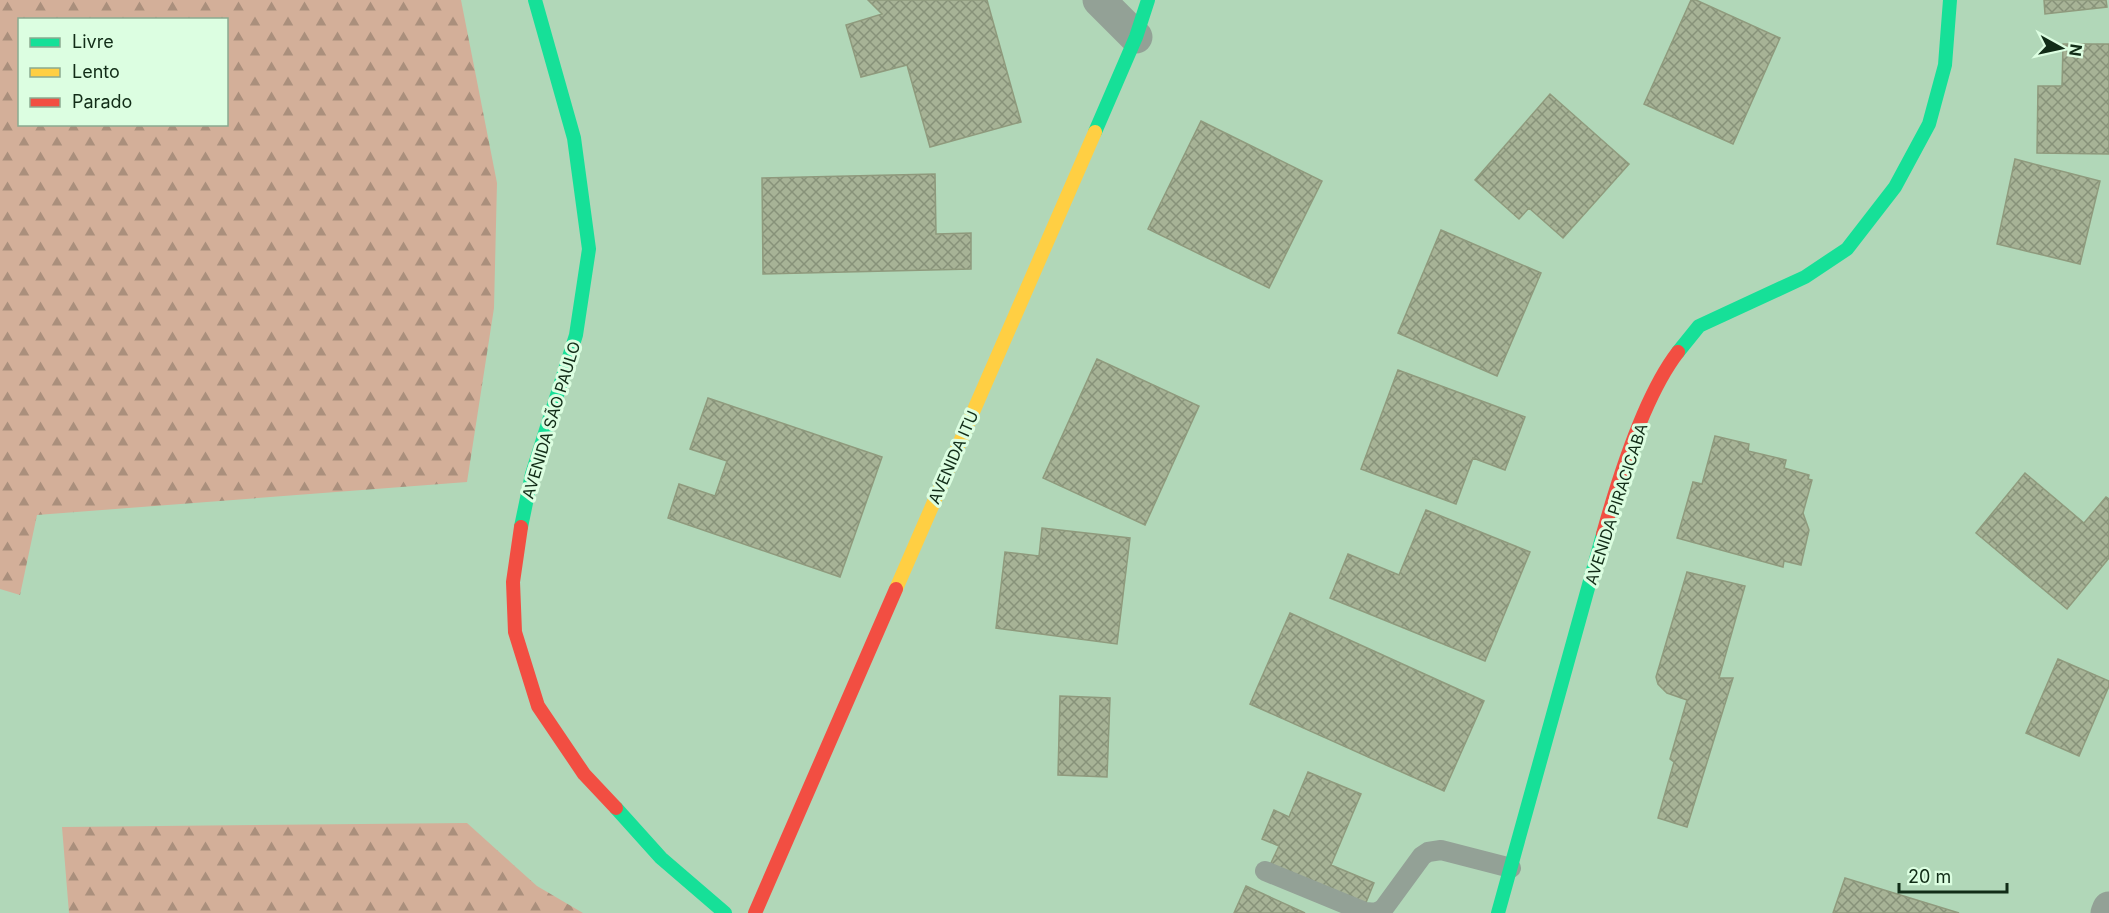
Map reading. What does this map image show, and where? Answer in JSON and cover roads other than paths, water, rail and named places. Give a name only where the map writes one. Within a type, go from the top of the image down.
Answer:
[{"type":"street","name":"AVENIDA SÃO PAULO","points":[[535,0],[574,138],[589,249],[576,335],[532,474],[522,522],[513,582],[515,632],[538,706],[584,774],[661,858],[725,913]]},
{"type":"street","points":[[1099,0],[1136,37]]},
{"type":"street","name":"AVENIDA ITU","points":[[755,913],[1136,37],[1148,0]]},
{"type":"street","name":"AVENIDA PIRACICABA","points":[[1498,913],[1607,521],[1636,434],[1666,368],[1700,326],[1805,277],[1847,249],[1895,187],[1929,124],[1945,65],[1950,0]]},
{"type":"street","points":[[2107,913],[2109,908]]},
{"type":"lane","points":[[1265,871],[1365,912],[1373,913],[1384,908],[1422,856],[1428,852],[1441,850],[1511,868]]}]
